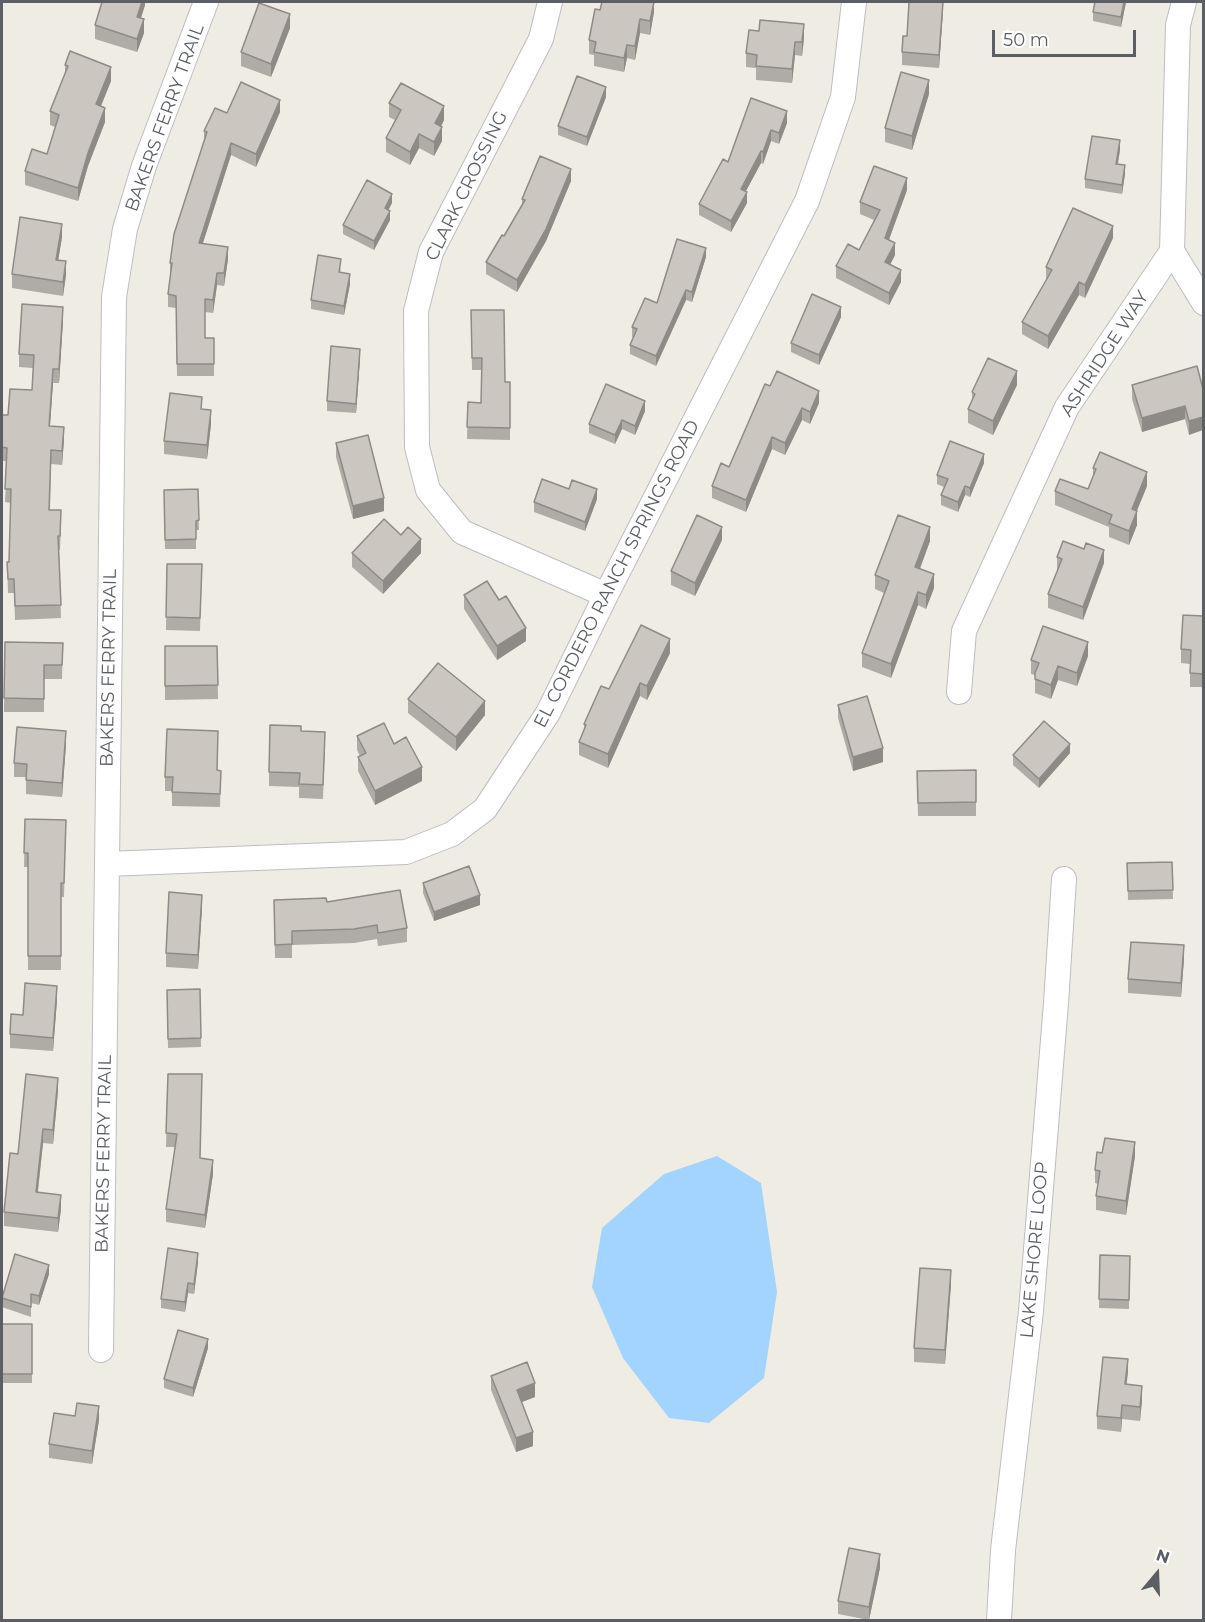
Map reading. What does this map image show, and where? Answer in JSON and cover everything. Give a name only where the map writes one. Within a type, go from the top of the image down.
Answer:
[{"type":"street","name":"BAKERS FERRY TRAIL","points":[[101,1350],[114,297],[125,229],[144,166],[206,2]]},
{"type":"street","name":"CLARK CROSSING","points":[[550,2],[541,39],[430,252],[416,311],[417,447],[428,490],[462,531],[606,595]]},
{"type":"street","name":"EL CORDERO RANCH SPRINGS ROAD","points":[[107,864],[406,852],[452,834],[485,809],[548,713],[807,201],[843,97],[854,2]]},
{"type":"street","points":[[1184,2],[1178,25],[1172,250],[1203,303]]},
{"type":"street","name":"ASHRIDGE WAY","points":[[959,692],[964,631],[1067,407],[1172,250]]},
{"type":"street","name":"LAKE SHORE LOOP","points":[[999,1620],[1003,1550],[1031,1311],[1064,879]]},
{"type":"water","points":[[717,1156],[761,1183],[777,1292],[764,1378],[709,1423],[669,1418],[623,1358],[592,1287],[602,1228],[664,1174]]},
{"type":"building","points":[[102,2],[142,2],[137,17],[144,19],[137,39],[95,25]]},
{"type":"building","points":[[602,2],[654,2],[650,21],[640,19],[635,46],[627,45],[624,58],[594,52],[596,42],[589,40],[595,9],[600,10]]},
{"type":"building","points":[[909,2],[943,2],[939,55],[902,52],[903,36],[907,36]]},
{"type":"building","points":[[1095,2],[1124,2],[1121,17],[1093,12]]},
{"type":"building","points":[[259,3],[290,14],[271,64],[241,52]]},
{"type":"building","points":[[760,20],[804,24],[802,42],[795,42],[792,69],[756,66],[757,55],[746,53],[749,30],[759,31]]},
{"type":"building","points":[[70,51],[111,67],[96,104],[105,108],[78,188],[25,171],[32,149],[47,154],[59,115],[50,111],[68,66],[65,65]]},
{"type":"building","points":[[901,72],[929,80],[912,136],[885,128]]},
{"type":"building","points":[[577,76],[606,87],[587,137],[558,126]]},
{"type":"building","points":[[241,82],[280,100],[256,154],[231,143],[199,243],[228,247],[224,273],[217,273],[213,300],[205,299],[205,338],[214,338],[214,364],[177,364],[176,296],[168,294],[174,234],[207,132],[204,131],[215,108],[227,113]]},
{"type":"building","points":[[401,83],[444,106],[435,123],[442,127],[434,142],[419,134],[410,152],[386,138],[401,110],[389,103]]},
{"type":"building","points":[[751,98],[787,111],[779,133],[771,130],[763,152],[761,151],[741,189],[747,192],[731,221],[699,204],[723,159],[728,162]]},
{"type":"building","points":[[1092,136],[1120,140],[1116,164],[1125,165],[1122,185],[1085,179]]},
{"type":"building","points":[[540,156],[571,169],[546,229],[517,280],[486,262],[525,200],[522,199]]},
{"type":"building","points":[[874,166],[907,178],[885,238],[895,243],[885,262],[901,270],[889,293],[836,266],[848,244],[859,250],[880,210],[860,202]]},
{"type":"building","points":[[367,180],[392,194],[385,208],[390,211],[374,241],[343,225]]},
{"type":"building","points":[[1073,208],[1113,226],[1085,285],[1079,282],[1048,336],[1022,322],[1052,270],[1046,267]]},
{"type":"building","points":[[20,217],[62,224],[56,260],[66,261],[63,282],[12,274]]},
{"type":"building","points":[[677,239],[706,248],[692,292],[686,290],[656,356],[630,345],[637,329],[632,327],[645,298],[657,303]]},
{"type":"building","points":[[318,255],[341,259],[339,272],[350,274],[344,306],[311,300]]},
{"type":"building","points":[[812,294],[841,307],[819,355],[791,343]]},
{"type":"building","points":[[22,304],[63,307],[59,369],[53,369],[49,426],[64,427],[62,451],[51,450],[49,510],[61,510],[60,536],[58,536],[61,605],[15,606],[14,579],[8,579],[11,489],[5,489],[7,448],[2,447],[2,415],[8,415],[10,389],[32,390],[34,355],[19,354]]},
{"type":"building","points":[[471,310],[504,310],[505,382],[510,382],[510,428],[467,427],[468,402],[481,403],[482,358],[472,358]]},
{"type":"building","points":[[331,346],[360,349],[356,404],[327,401]]},
{"type":"building","points":[[988,358],[1017,371],[993,421],[968,409],[975,394],[972,392]]},
{"type":"building","points":[[1197,366],[1203,389],[1203,417],[1189,421],[1185,406],[1142,418],[1132,385]]},
{"type":"building","points":[[777,371],[819,391],[810,412],[802,408],[785,443],[772,437],[746,500],[712,486],[721,463],[729,467],[765,384],[770,386]]},
{"type":"building","points":[[606,384],[645,401],[635,426],[622,420],[615,435],[589,424]]},
{"type":"building","points":[[170,393],[202,397],[201,409],[211,410],[207,445],[164,441]]},
{"type":"building","points":[[368,435],[384,498],[353,506],[336,443]]},
{"type":"building","points":[[950,441],[984,454],[970,488],[965,486],[958,502],[941,495],[948,479],[937,475]]},
{"type":"building","points":[[1100,452],[1147,472],[1132,509],[1137,511],[1129,531],[1109,523],[1112,515],[1055,491],[1060,479],[1088,489]]},
{"type":"building","points":[[542,479],[569,489],[572,480],[597,489],[585,522],[534,502]]},
{"type":"building","points":[[198,489],[199,520],[196,521],[196,539],[165,540],[164,490]]},
{"type":"building","points":[[697,515],[722,527],[695,583],[671,571]]},
{"type":"building","points":[[898,515],[930,527],[915,567],[934,574],[926,595],[918,592],[891,664],[862,653],[889,581],[875,575]]},
{"type":"building","points":[[384,519],[401,535],[408,527],[421,539],[383,581],[352,553]]},
{"type":"building","points":[[1063,541],[1084,549],[1086,543],[1104,550],[1083,607],[1048,594],[1062,559],[1057,557]]},
{"type":"building","points":[[167,564],[202,564],[200,618],[166,617]]},
{"type":"building","points":[[487,581],[499,600],[506,596],[526,628],[497,646],[464,595]]},
{"type":"building","points":[[1183,615],[1203,616],[1203,674],[1190,673],[1191,650],[1181,649]]},
{"type":"building","points":[[641,625],[670,639],[647,686],[640,683],[608,754],[579,742],[586,725],[584,724],[601,686],[609,689]]},
{"type":"building","points":[[1043,626],[1088,642],[1077,673],[1058,666],[1051,685],[1035,679],[1039,663],[1031,660]]},
{"type":"building","points":[[5,642],[63,643],[62,665],[44,665],[44,699],[4,698]]},
{"type":"building","points":[[165,646],[217,646],[218,685],[165,686]]},
{"type":"building","points":[[438,663],[485,701],[456,737],[408,699]]},
{"type":"building","points":[[867,696],[883,748],[853,757],[838,705]]},
{"type":"building","points":[[1044,721],[1070,744],[1039,779],[1013,755]]},
{"type":"building","points":[[384,723],[394,744],[406,737],[422,767],[375,791],[358,757],[366,753],[357,736]]},
{"type":"building","points":[[270,725],[301,726],[301,731],[325,732],[323,785],[299,784],[300,773],[269,772]]},
{"type":"building","points":[[17,727],[66,731],[62,783],[26,780],[27,764],[14,763]]},
{"type":"building","points":[[167,729],[218,731],[217,770],[221,771],[220,794],[172,792],[173,777],[165,777]]},
{"type":"building","points":[[976,770],[976,802],[918,803],[917,771]]},
{"type":"building","points":[[25,819],[66,820],[64,883],[61,883],[61,956],[28,956],[28,853],[24,853]]},
{"type":"building","points":[[1172,862],[1173,890],[1128,891],[1127,863]]},
{"type":"building","points":[[469,866],[480,895],[434,912],[423,883]]},
{"type":"building","points":[[400,890],[407,928],[378,933],[377,925],[354,929],[292,931],[292,944],[275,945],[274,900],[326,898],[327,902]]},
{"type":"building","points":[[169,892],[202,895],[198,955],[166,953]]},
{"type":"building","points":[[1131,942],[1184,945],[1181,983],[1128,979]]},
{"type":"building","points":[[25,983],[57,986],[53,1038],[10,1034],[11,1014],[23,1015]]},
{"type":"building","points":[[200,989],[201,1038],[168,1039],[167,990]]},
{"type":"building","points":[[26,1074],[58,1078],[53,1130],[43,1129],[36,1192],[61,1195],[58,1218],[4,1212],[10,1153],[18,1154]]},
{"type":"building","points":[[168,1074],[202,1074],[200,1158],[213,1160],[205,1215],[166,1209],[177,1134],[166,1133]]},
{"type":"building","points":[[1105,1138],[1135,1142],[1126,1201],[1096,1196],[1100,1171],[1095,1170],[1097,1152],[1102,1153]]},
{"type":"building","points":[[168,1248],[198,1253],[194,1284],[188,1283],[185,1302],[161,1299]]},
{"type":"building","points":[[15,1254],[49,1265],[39,1296],[31,1294],[31,1307],[2,1298]]},
{"type":"building","points":[[1100,1255],[1130,1256],[1129,1300],[1099,1299]]},
{"type":"building","points":[[920,1268],[951,1270],[945,1350],[914,1348]]},
{"type":"building","points":[[2,1324],[32,1324],[32,1374],[2,1374]]},
{"type":"building","points":[[178,1330],[208,1339],[193,1388],[164,1379]]},
{"type":"building","points":[[1103,1357],[1128,1359],[1125,1384],[1142,1386],[1140,1407],[1122,1405],[1121,1418],[1097,1416]]},
{"type":"building","points":[[527,1362],[535,1383],[517,1390],[533,1432],[516,1438],[491,1376]]},
{"type":"building","points":[[77,1403],[99,1406],[92,1451],[49,1444],[54,1413],[75,1416]]},
{"type":"building","points":[[849,1548],[880,1554],[869,1607],[838,1601]]}]
